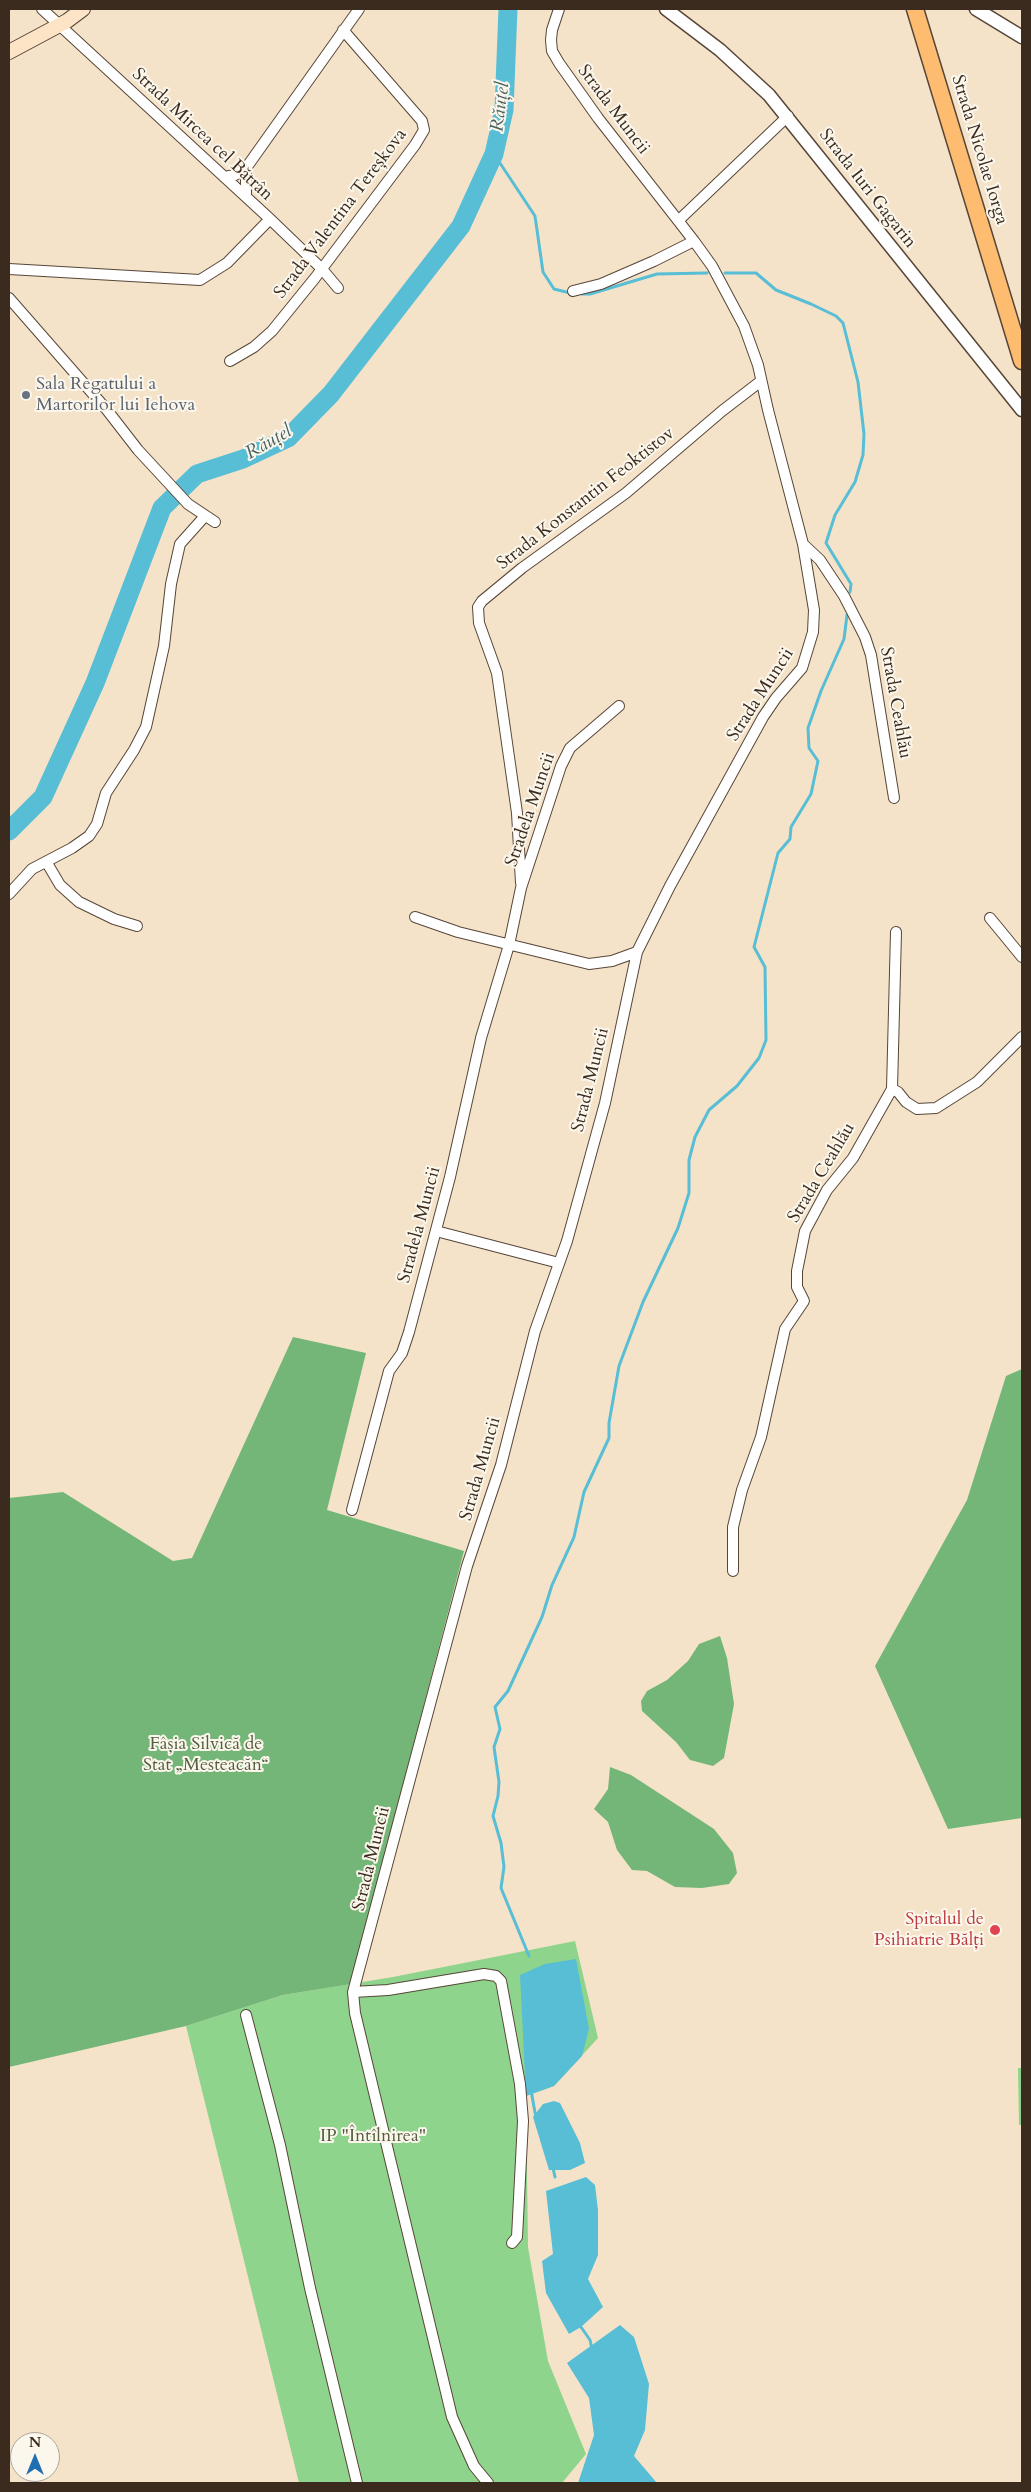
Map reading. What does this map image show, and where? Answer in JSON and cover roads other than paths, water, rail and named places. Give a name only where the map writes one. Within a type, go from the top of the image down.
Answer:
[{"type":"main road","points":[[9,52],[63,23],[83,9]]},
{"type":"main road","name":"Strada Nicolae Iorga","points":[[915,9],[1018,339],[1022,361]]},
{"type":"street","name":"Strada Mircea cel Bătrân","points":[[42,9],[63,23],[322,269],[338,288]]},
{"type":"street","points":[[224,177],[235,175],[246,168],[359,9]]},
{"type":"street","name":"Strada Muncii","points":[[488,2483],[474,2466],[452,2417],[355,2012],[354,1992],[464,1576],[501,1465],[535,1331],[559,1263],[605,1103],[637,952],[670,886],[758,725],[776,698],[802,668],[813,632],[814,610],[803,544],[753,348],[734,304],[694,241],[598,118],[552,51],[552,30],[559,9]]},
{"type":"street","name":"Strada Iuri Gagarin","points":[[666,9],[720,50],[751,77],[788,116],[951,324],[1022,410]]},
{"type":"street","points":[[976,9],[1022,37]]},
{"type":"street","name":"Strada Valentina Tereșkova","points":[[230,361],[254,347],[272,331],[322,269],[416,145],[424,130],[422,121],[343,30]]},
{"type":"street","points":[[679,220],[788,116]]},
{"type":"street","points":[[246,168],[246,197]]},
{"type":"street","points":[[9,269],[200,280],[227,263],[270,219]]},
{"type":"street","points":[[574,291],[610,280],[694,241]]},
{"type":"street","points":[[9,298],[107,410],[138,450],[188,504],[215,522]]},
{"type":"street","name":"Strada Konstantin Feoktistov","points":[[521,888],[517,813],[497,674],[477,613],[482,600],[522,568],[626,493],[722,411],[761,381]]},
{"type":"street","points":[[9,894],[32,869],[47,863],[82,841],[94,829],[106,793],[142,736],[150,712],[164,646],[171,584],[180,544],[205,516]]},
{"type":"street","name":"Strada Ceahlău","points":[[803,544],[820,560],[844,596],[865,637],[872,662],[894,798]]},
{"type":"street","name":"Stradela Muncii","points":[[352,1510],[389,1371],[402,1353],[409,1332],[436,1231],[481,1038],[509,945],[521,888],[566,755],[580,738],[619,706]]},
{"type":"street","points":[[47,863],[60,885],[79,902],[114,919],[137,926]]},
{"type":"street","points":[[415,917],[458,932],[589,964],[612,961],[637,952]]},
{"type":"street","points":[[990,918],[1022,957]]},
{"type":"street","name":"Strada Ceahlău","points":[[733,1571],[734,1527],[742,1490],[761,1437],[785,1329],[804,1301],[797,1288],[797,1271],[804,1231],[827,1190],[853,1158],[892,1089],[896,932]]},
{"type":"street","points":[[892,1089],[898,1092],[906,1102],[917,1110],[936,1108],[977,1082],[1022,1037]]},
{"type":"street","points":[[436,1231],[559,1263]]},
{"type":"street","points":[[354,1992],[388,1990],[484,1974],[496,1976],[501,1981],[520,2084],[523,2121],[517,2237],[512,2243]]},
{"type":"street","points":[[246,2015],[280,2145],[310,2288],[357,2483]]},
{"type":"water","points":[[576,1959],[589,2029],[582,2056],[554,2086],[526,2096],[520,1975],[545,1964]]},
{"type":"water","points":[[554,2101],[560,2103],[580,2143],[585,2163],[570,2170],[549,2170],[533,2117],[543,2104]]},
{"type":"water","points":[[586,2177],[595,2185],[598,2210],[598,2255],[588,2279],[603,2307],[581,2327],[569,2334],[546,2293],[542,2261],[553,2254],[546,2191]]},
{"type":"water","points":[[620,2325],[634,2337],[649,2384],[645,2430],[634,2456],[657,2483],[578,2483],[594,2435],[589,2398],[567,2363]]},
{"type":"waterway","name":"Răuțel","points":[[9,831],[43,797],[95,683],[162,508],[197,474],[243,459],[288,438],[331,394],[461,226],[494,154],[504,110],[508,9]]},
{"type":"waterway","points":[[494,154],[535,216],[543,272],[554,289],[570,293]]},
{"type":"waterway","points":[[582,294],[590,294],[657,274],[707,273]]},
{"type":"waterway","points":[[725,273],[756,273],[776,290],[836,316],[843,323],[858,382],[864,434],[863,455],[855,482],[835,515],[826,543],[851,584],[850,592]]},
{"type":"waterway","points":[[529,1956],[501,1888],[504,1867],[501,1843],[493,1816],[499,1782],[494,1747],[500,1729],[495,1707],[508,1691],[542,1617],[552,1585],[574,1537],[584,1492],[609,1438],[609,1423],[619,1366],[643,1302],[678,1228],[689,1193],[689,1160],[695,1137],[709,1110],[737,1086],[759,1058],[766,1040],[765,967],[754,947],[778,853],[790,839],[791,827],[811,794],[818,761],[809,748],[808,728],[821,691],[844,639],[847,615]]},
{"type":"waterway","points":[[531,2090],[536,2118]]},
{"type":"waterway","points":[[553,2168],[555,2177]]},
{"type":"waterway","points":[[581,2327],[590,2340],[592,2349]]},
{"type":"place","name":"Sala Regatului a Martorilor lui Iehova","points":[[26,395]]},
{"type":"place","name":"Spitalul de Psihiatrie Bălți","points":[[995,1930]]},
{"type":"park label","name":"Fâșia Silvică de Stat „Mesteacăn“","points":[[206,1755]]},
{"type":"park label","name":"IP \"Întîlnirea\"","points":[[373,2137]]}]
